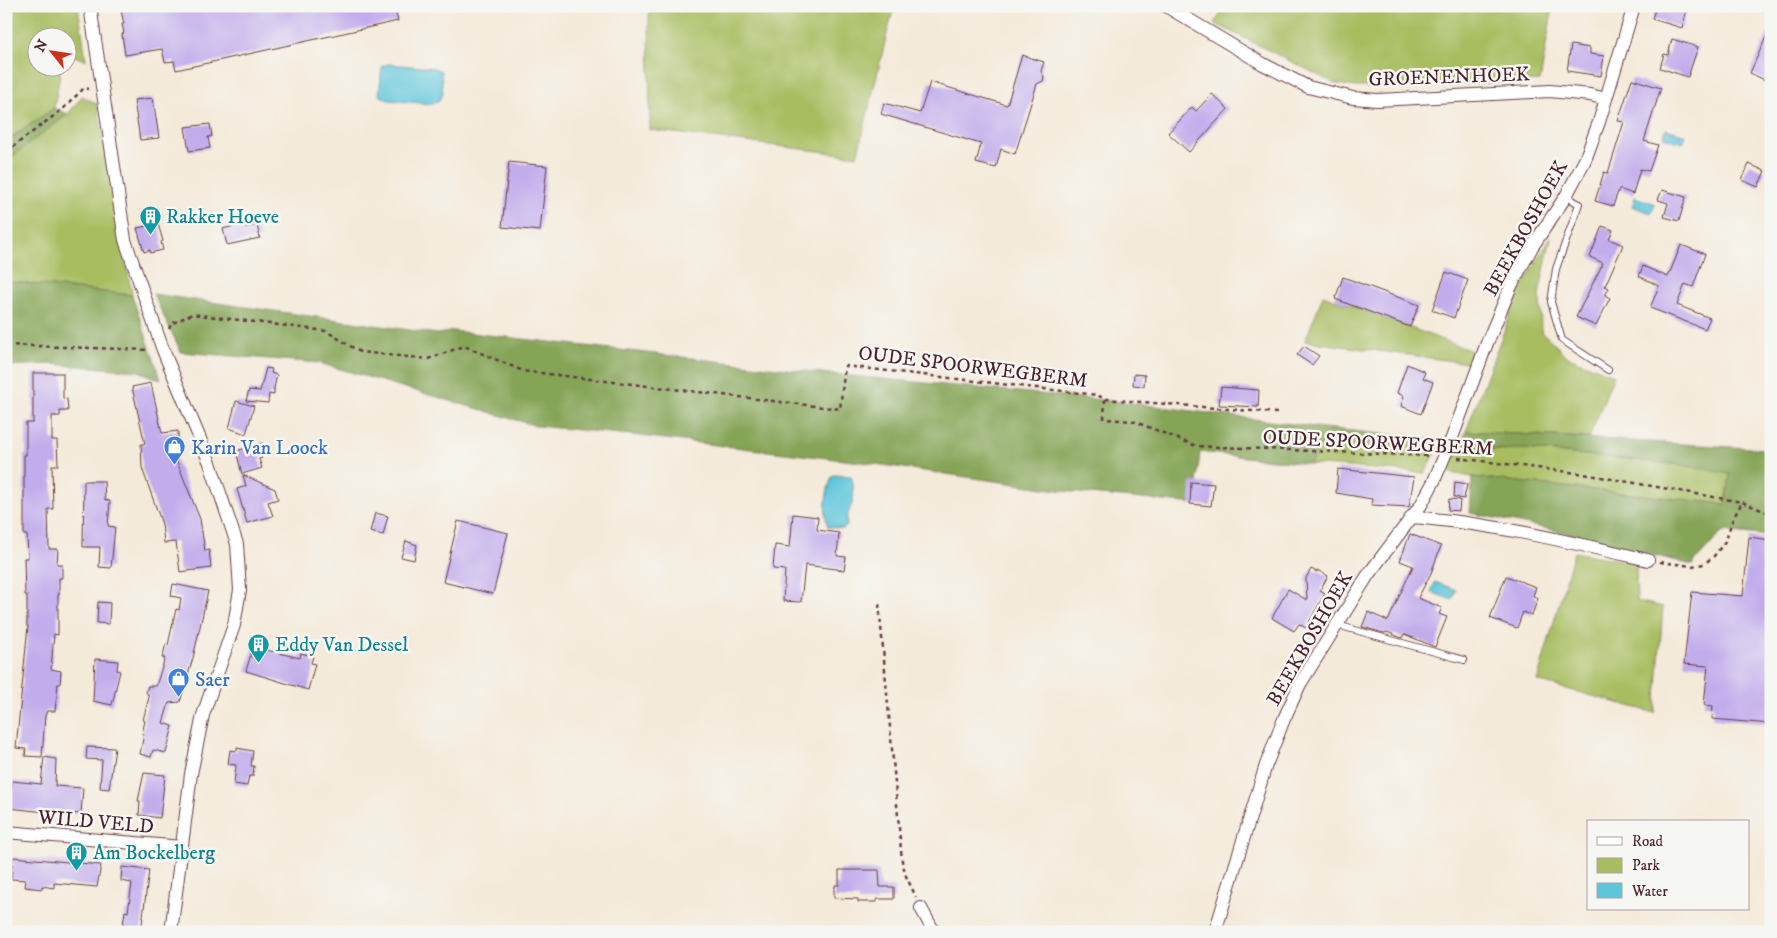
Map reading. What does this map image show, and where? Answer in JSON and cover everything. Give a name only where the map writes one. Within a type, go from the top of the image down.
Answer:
[{"type":"street","points":[[90,6],[125,240],[164,350],[210,463],[237,544],[240,590],[234,625],[203,715],[191,774],[171,932]]},
{"type":"street","name":"GROENENHOEK","points":[[1166,6],[1286,76],[1308,87],[1328,93],[1378,100],[1550,91],[1569,92],[1606,99]]},
{"type":"street","name":"BEEKBOSHOEK","points":[[1215,932],[1275,741],[1300,684],[1368,575],[1434,482],[1511,286],[1532,246],[1566,196],[1585,160],[1606,99],[1634,6]]},
{"type":"street","points":[[1411,517],[1540,535],[1648,560]]},
{"type":"street","name":"WILD VELD","points":[[6,832],[182,847]]},
{"type":"street","points":[[921,908],[934,932]]},
{"type":"lane","points":[[1566,196],[1579,204],[1556,269],[1550,302],[1562,340],[1608,370]]},
{"type":"lane","points":[[1337,625],[1464,660]]},
{"type":"path","points":[[6,152],[64,108],[84,88],[103,90]]},
{"type":"path","name":"OUDE SPOORWEGBERM","points":[[164,350],[171,324],[192,314],[326,331],[360,352],[428,359],[464,346],[523,371],[840,409],[845,366],[1097,395],[1105,399],[1104,419],[1133,421],[1196,446],[1445,456],[1578,473],[1742,502],[1771,514]]},
{"type":"path","points":[[6,345],[164,350]]},
{"type":"path","points":[[1105,399],[1277,413]]},
{"type":"path","points":[[1648,560],[1692,566],[1704,564],[1714,556],[1726,540],[1732,521],[1742,502]]},
{"type":"path","points":[[879,604],[902,861],[906,876],[921,908]]},
{"type":"green space","points":[[6,6],[78,6],[86,60],[78,57],[78,28],[28,28],[28,78],[59,78],[54,108],[6,141]]},
{"type":"green space","points":[[649,6],[747,6],[770,10],[771,6],[894,6],[857,156],[650,130]]},
{"type":"green space","points":[[1227,6],[1553,6],[1540,81],[1356,87],[1336,84],[1214,23]]},
{"type":"green space","points":[[82,96],[97,104],[132,295],[6,281],[6,161],[68,114]]},
{"type":"green space","points":[[54,108],[68,114],[6,161],[6,142]]},
{"type":"green space","points":[[1551,237],[1540,290],[1541,331],[1568,357],[1614,375],[1589,438],[1466,431],[1518,294]]},
{"type":"green space","points":[[6,281],[132,295],[161,380],[139,371],[51,364],[6,366]]},
{"type":"green space","points":[[153,294],[438,334],[453,331],[831,374],[1124,402],[1314,427],[1441,440],[1439,447],[1327,438],[1309,464],[1200,452],[1195,504],[1079,493],[861,462],[537,426],[319,363],[181,352]]},
{"type":"green space","points":[[1323,295],[1472,351],[1467,363],[1305,341]]},
{"type":"green space","points":[[1466,431],[1766,449],[1766,477],[1771,478],[1771,536],[1723,531],[1692,565],[1568,533],[1470,513],[1472,477],[1726,504],[1730,474],[1676,464],[1525,449],[1460,451]]},
{"type":"green space","points":[[1327,438],[1439,447],[1425,473],[1309,464]]},
{"type":"green space","points":[[1525,449],[1681,465],[1730,473],[1727,504],[1472,477],[1445,472],[1460,451]]},
{"type":"green space","points":[[1574,552],[1636,563],[1637,601],[1663,607],[1655,713],[1537,681]]},
{"type":"water","points":[[388,64],[434,68],[441,71],[443,94],[439,100],[432,104],[389,100],[379,95],[382,66]]},
{"type":"water","points":[[1666,129],[1686,135],[1683,143],[1663,137]]},
{"type":"water","points":[[1635,197],[1655,204],[1651,213],[1632,206]]},
{"type":"water","points":[[833,475],[851,476],[853,483],[853,499],[847,526],[843,529],[828,527],[826,521],[826,500]]},
{"type":"water","points":[[1435,582],[1456,590],[1452,600],[1431,592]]},
{"type":"building","points":[[120,6],[394,6],[398,21],[176,70],[174,61],[165,62],[162,49],[125,55],[122,34],[124,33],[122,24],[124,24]]},
{"type":"building","points":[[1656,6],[1688,6],[1682,28],[1652,19]]},
{"type":"building","points":[[1771,26],[1771,83],[1750,73]]},
{"type":"building","points":[[1672,39],[1698,47],[1688,77],[1660,68],[1664,54],[1668,55]]},
{"type":"building","points":[[1571,45],[1590,48],[1590,54],[1604,56],[1601,76],[1567,71]]},
{"type":"building","points":[[1022,55],[1044,62],[1041,71],[1044,77],[1043,81],[1037,84],[1015,154],[1001,149],[996,168],[976,163],[981,144],[881,114],[884,103],[920,113],[930,82],[1007,105]]},
{"type":"building","points":[[1632,79],[1661,88],[1644,141],[1658,145],[1649,171],[1640,169],[1633,194],[1619,189],[1613,206],[1595,201],[1604,172],[1608,173],[1624,122],[1618,121]]},
{"type":"building","points":[[1212,94],[1228,109],[1189,152],[1168,133],[1192,107],[1196,111]]},
{"type":"building","points":[[153,98],[159,138],[140,140],[134,100]]},
{"type":"building","points":[[210,124],[212,136],[208,137],[210,148],[189,151],[185,127]]},
{"type":"building","points":[[509,162],[547,166],[540,231],[502,227]]},
{"type":"building","points":[[1749,164],[1765,171],[1758,187],[1742,180]]},
{"type":"building","points":[[1662,190],[1686,197],[1679,221],[1664,217],[1668,203],[1658,200]]},
{"type":"building","points":[[245,223],[246,227],[257,225],[260,238],[227,245],[223,229]]},
{"type":"building","name":"Rakker Hoeve","points":[[158,224],[163,241],[161,242],[163,250],[150,253],[150,250],[144,252],[137,228]]},
{"type":"building","points":[[1602,226],[1613,230],[1609,239],[1623,245],[1605,286],[1609,288],[1605,295],[1610,298],[1596,326],[1576,317],[1603,263],[1590,257]]},
{"type":"building","points":[[1681,245],[1705,254],[1693,287],[1685,284],[1677,305],[1710,318],[1705,329],[1650,308],[1659,286],[1639,276],[1643,266],[1668,277]]},
{"type":"building","points":[[1446,272],[1468,280],[1454,318],[1432,310]]},
{"type":"building","points":[[1343,277],[1419,305],[1410,327],[1335,299]]},
{"type":"building","points":[[1304,346],[1319,356],[1312,365],[1297,355]]},
{"type":"building","points":[[1407,364],[1425,372],[1423,378],[1433,382],[1421,414],[1401,406],[1404,396],[1397,393]]},
{"type":"building","points":[[266,368],[272,369],[271,373],[277,375],[274,395],[269,394],[268,403],[246,401],[249,390],[260,391]]},
{"type":"building","points":[[33,373],[63,373],[63,398],[67,399],[68,411],[60,411],[60,416],[52,416],[52,440],[57,440],[58,465],[52,465],[53,509],[48,509],[49,549],[58,549],[57,564],[62,564],[62,578],[59,578],[58,635],[54,634],[51,669],[61,671],[55,711],[47,711],[45,716],[42,757],[25,756],[26,749],[16,748],[28,626],[24,558],[28,558],[27,535],[24,535],[24,455],[26,455],[26,423],[33,423]]},
{"type":"building","points":[[1134,374],[1145,375],[1144,386],[1133,385]]},
{"type":"building","points":[[151,383],[162,433],[178,431],[178,452],[173,452],[200,519],[205,551],[209,550],[211,568],[180,572],[176,542],[164,543],[162,524],[142,468],[141,444],[145,444],[132,387]]},
{"type":"building","points":[[1221,387],[1259,390],[1258,407],[1219,405]]},
{"type":"building","points":[[236,401],[254,406],[246,434],[229,428]]},
{"type":"building","points":[[263,443],[260,453],[262,458],[259,459],[262,468],[242,474],[236,451]]},
{"type":"building","points":[[1338,469],[1414,477],[1409,507],[1371,505],[1372,499],[1336,493]]},
{"type":"building","points":[[243,475],[275,489],[278,499],[268,502],[273,516],[247,523],[237,489],[246,486]]},
{"type":"building","points":[[84,481],[104,481],[105,500],[110,501],[108,526],[115,527],[111,568],[99,567],[100,547],[83,547]]},
{"type":"building","points":[[1191,482],[1214,484],[1211,506],[1190,504]]},
{"type":"building","points":[[1455,482],[1467,484],[1464,499],[1454,497]]},
{"type":"building","points":[[1449,499],[1460,500],[1459,511],[1448,510]]},
{"type":"building","points":[[375,513],[388,516],[383,535],[370,532]]},
{"type":"building","points":[[793,514],[818,517],[817,530],[839,533],[837,556],[846,557],[844,570],[805,565],[801,602],[783,601],[785,570],[773,569],[775,545],[790,547]]},
{"type":"building","points":[[458,521],[508,533],[493,594],[443,582]]},
{"type":"building","points":[[1410,534],[1441,546],[1431,573],[1418,598],[1442,608],[1439,614],[1447,617],[1435,647],[1404,634],[1402,638],[1387,632],[1384,633],[1362,627],[1368,612],[1388,621],[1413,566],[1400,561]]},
{"type":"building","points":[[1749,537],[1771,540],[1771,724],[1712,719],[1713,706],[1704,705],[1708,666],[1684,664],[1692,592],[1743,596]]},
{"type":"building","points":[[406,541],[417,545],[414,560],[401,557]]},
{"type":"building","points":[[1311,569],[1328,576],[1320,590],[1325,593],[1306,628],[1299,624],[1294,631],[1272,618],[1288,589],[1307,600],[1306,578]]},
{"type":"building","points":[[1506,576],[1536,587],[1533,596],[1538,598],[1532,615],[1523,612],[1517,628],[1490,618]]},
{"type":"building","points":[[173,584],[208,591],[193,658],[180,702],[169,703],[163,723],[173,726],[166,753],[153,750],[151,757],[140,754],[144,734],[142,734],[145,721],[143,720],[149,697],[146,692],[148,686],[156,686],[165,658],[162,658],[166,644],[168,645],[176,609],[179,610],[181,598],[171,596]]},
{"type":"building","points":[[98,602],[110,603],[109,624],[97,623]]},
{"type":"building","points":[[253,647],[300,658],[301,653],[313,656],[311,663],[315,664],[308,690],[246,671]]},
{"type":"building","points":[[95,659],[118,661],[117,670],[120,671],[112,705],[93,701]]},
{"type":"building","points":[[87,747],[115,748],[109,789],[100,788],[102,760],[86,759]]},
{"type":"building","points":[[237,748],[253,751],[251,766],[254,766],[253,776],[249,776],[247,786],[234,784],[236,765],[228,764],[230,750],[237,751]]},
{"type":"building","points":[[44,757],[56,759],[55,786],[83,788],[81,814],[9,808],[12,781],[41,784]]},
{"type":"building","points":[[144,773],[165,775],[160,818],[139,815],[140,801],[138,801]]},
{"type":"building","points":[[13,857],[101,865],[97,887],[54,883],[54,888],[42,886],[42,889],[25,887],[26,880],[11,879]]},
{"type":"building","points":[[122,867],[149,870],[141,932],[122,932],[125,911],[128,912],[132,883],[121,881]]},
{"type":"building","points":[[839,870],[879,870],[880,887],[894,887],[894,899],[877,899],[877,902],[858,902],[858,899],[834,898],[835,885],[839,885]]},
{"type":"place","name":"Rakker Hoeve","points":[[150,235]]},
{"type":"place","name":"Karin Van Loock","points":[[175,466]]},
{"type":"place","name":"Eddy Van Dessel","points":[[259,663]]},
{"type":"place","name":"Saer","points":[[179,698]]},
{"type":"place","name":"Am Bockelberg","points":[[77,871]]}]
